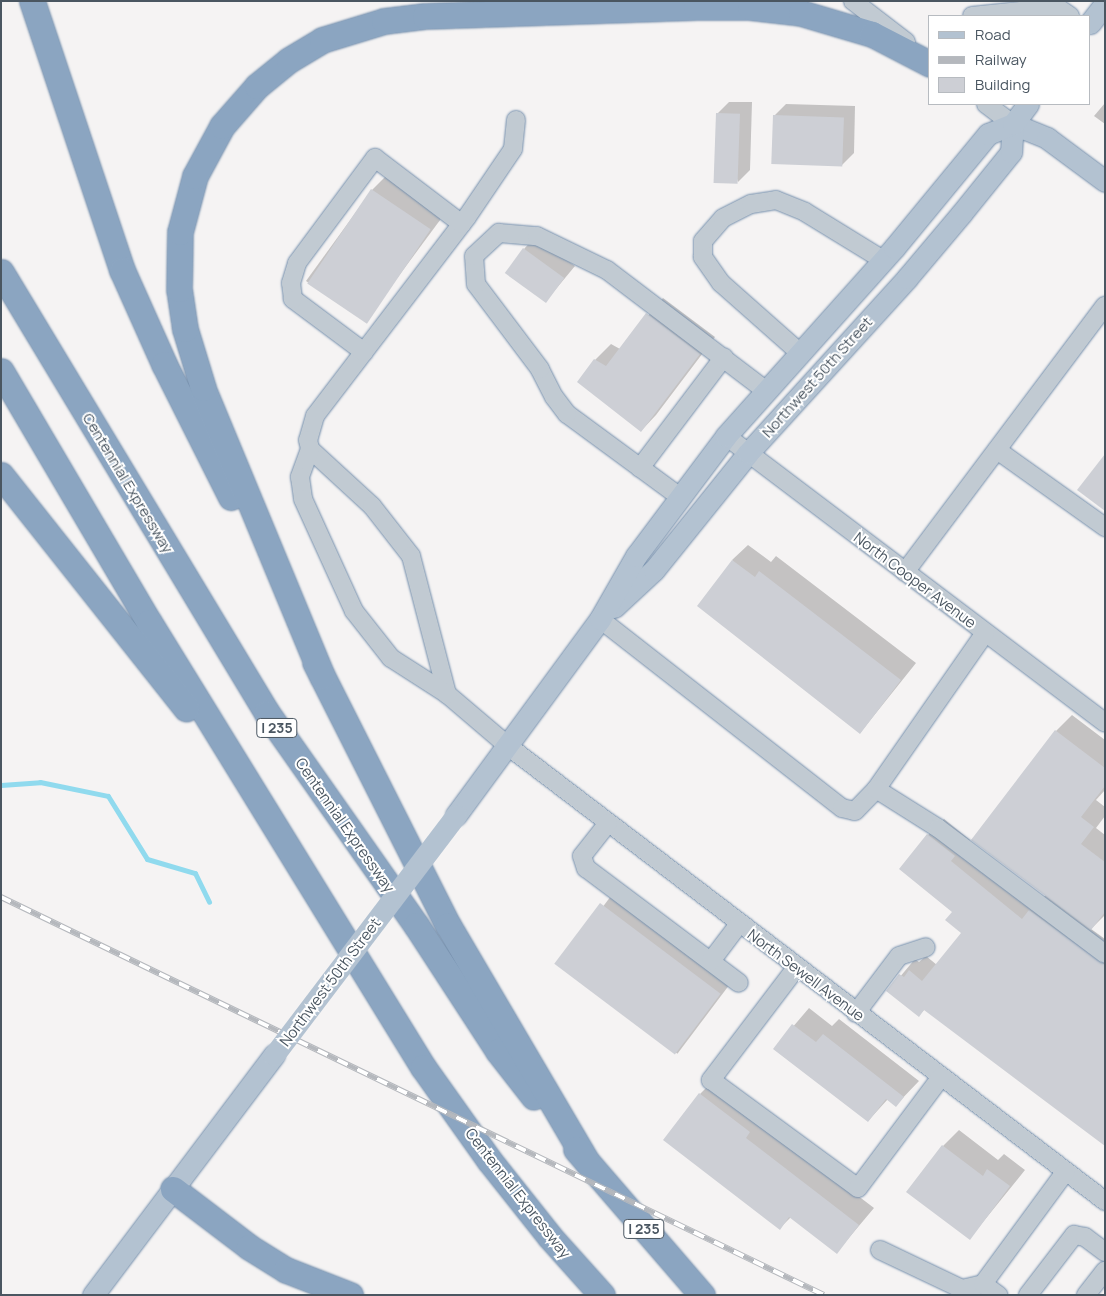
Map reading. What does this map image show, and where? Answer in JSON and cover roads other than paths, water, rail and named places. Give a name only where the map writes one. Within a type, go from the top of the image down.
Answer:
[{"type":"highway","points":[[32,1],[122,270],[164,364],[448,925],[588,1162]]},
{"type":"highway","points":[[322,676],[203,388],[185,329],[178,289],[180,232],[195,176],[222,126],[257,86],[289,60],[322,40],[384,21],[425,16],[686,7],[750,7],[802,13],[872,34],[928,61]]},
{"type":"highway","name":"Centennial Expressway","points":[[1,272],[267,713],[416,925],[498,1051],[588,1162],[702,1295]]},
{"type":"highway","name":"Centennial Expressway","points":[[1,371],[253,793],[423,1067],[489,1160],[550,1237],[602,1295]]},
{"type":"highway","points":[[1,475],[253,793]]},
{"type":"highway","points":[[173,1189],[250,1247],[286,1270],[350,1295]]},
{"type":"main road","points":[[1091,22],[1104,2]]},
{"type":"main road","points":[[1027,105],[1013,124],[1047,138],[1105,181]]},
{"type":"main road","name":"Northwest 50th Street","points":[[93,1295],[508,746],[600,619],[636,556],[726,436],[765,390],[883,260],[988,134],[1013,124],[1011,152],[907,278],[748,454],[654,570],[600,619]]},
{"type":"street","points":[[853,1],[928,60]]},
{"type":"street","points":[[980,15],[1057,6],[1069,15]]},
{"type":"street","points":[[987,105],[1013,124]]},
{"type":"street","points":[[462,224],[375,158],[297,263],[292,274],[293,299],[364,352],[462,224],[513,149],[516,120]]},
{"type":"street","points":[[799,352],[721,283],[703,257],[703,241],[723,218],[751,204],[776,200],[805,212],[883,260]]},
{"type":"street","points":[[680,497],[566,414],[554,397],[540,369],[476,284],[474,256],[499,233],[537,236],[607,270],[765,390]]},
{"type":"street","points":[[905,572],[1105,306]]},
{"type":"street","name":"North Sewell Avenue","points":[[364,352],[315,416],[308,440],[310,450],[300,477],[303,499],[354,611],[391,658],[447,694],[508,746],[796,968],[1105,1201]]},
{"type":"street","points":[[640,468],[724,357]]},
{"type":"street","name":"North Cooper Avenue","points":[[726,436],[1105,723]]},
{"type":"street","points":[[310,450],[372,506],[411,556],[447,694]]},
{"type":"street","points":[[996,450],[1105,527]]},
{"type":"street","points":[[600,619],[842,808],[855,811],[876,789],[985,632]]},
{"type":"street","points":[[876,789],[938,828],[1105,954]]},
{"type":"street","points":[[608,823],[582,856],[586,868],[739,982]]},
{"type":"street","points":[[711,961],[740,924]]},
{"type":"street","points":[[856,1013],[899,956],[926,947]]},
{"type":"street","points":[[796,968],[711,1080],[858,1188],[940,1077]]},
{"type":"street","points":[[880,1250],[962,1289],[983,1284],[1066,1171]]},
{"type":"street","points":[[1028,1295],[1074,1234],[1085,1237],[1105,1252]]},
{"type":"street","points":[[1086,1295],[1105,1271]]},
{"type":"street","points":[[983,1284],[998,1295]]},
{"type":"waterway","points":[[1,785],[40,782],[108,796],[147,859],[195,873],[209,902]]},
{"type":"railway","points":[[1,897],[824,1295]]}]
